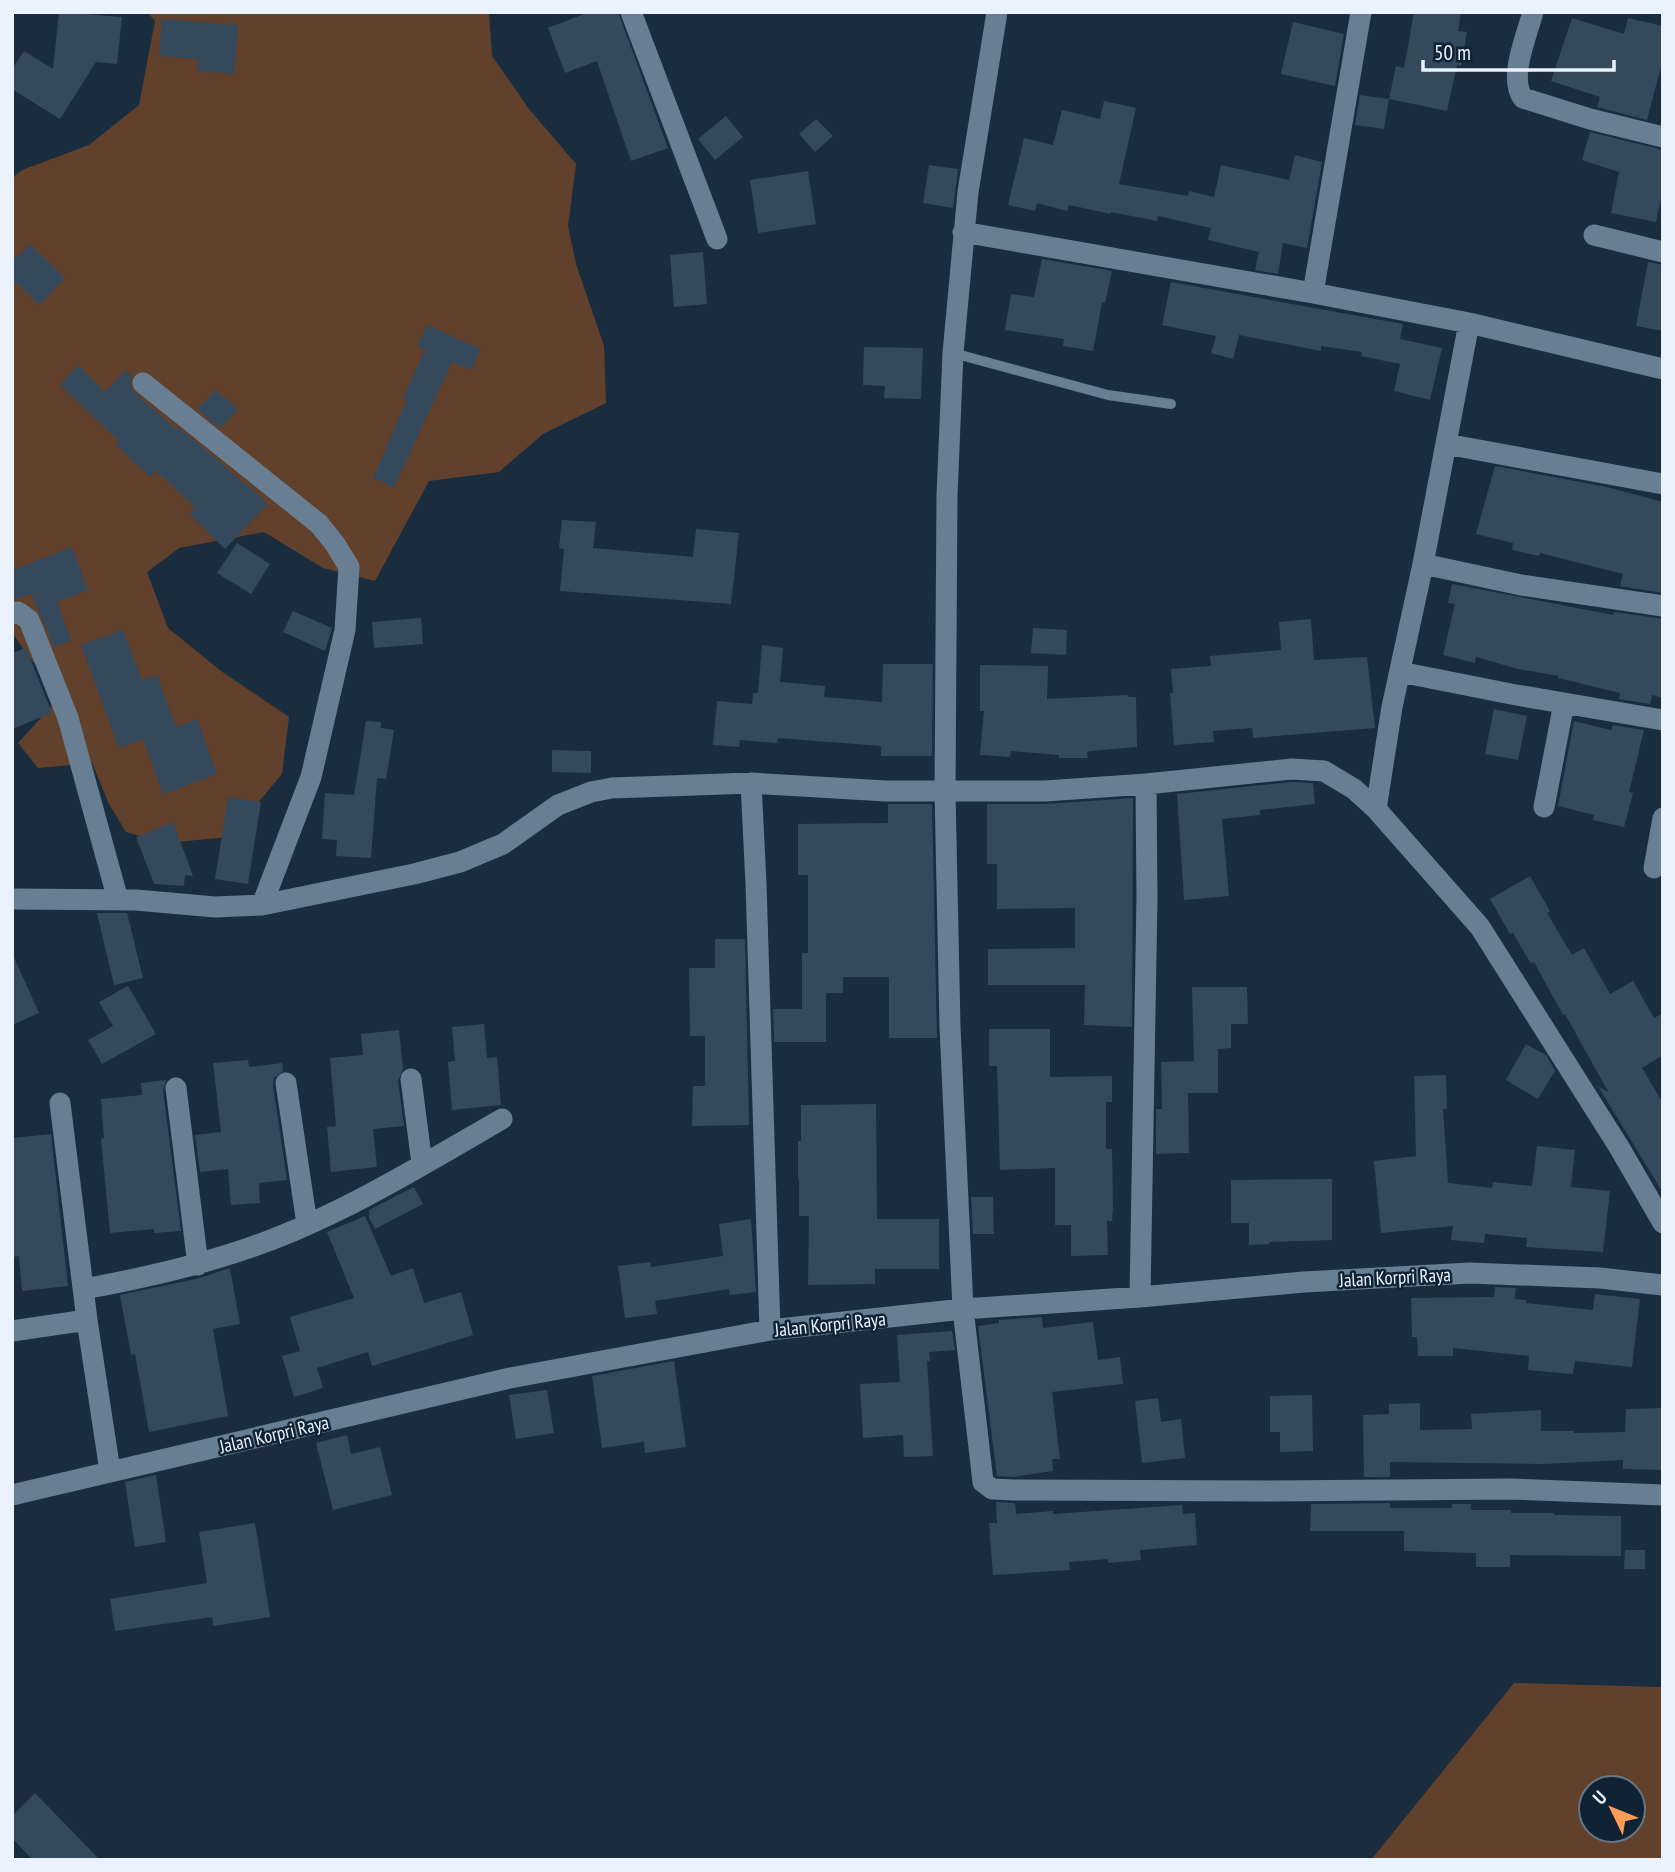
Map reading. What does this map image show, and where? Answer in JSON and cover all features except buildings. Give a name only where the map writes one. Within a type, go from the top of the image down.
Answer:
[{"type":"street","points":[[631,12],[717,239]]},
{"type":"street","points":[[998,12],[963,232],[953,353],[947,495],[944,792],[950,1027],[963,1309],[981,1476],[992,1489],[1511,1489],[1663,1495]]},
{"type":"street","points":[[1313,293],[1361,12]]},
{"type":"street","points":[[1533,12],[1518,65],[1517,86],[1523,98],[1590,119],[1663,137]]},
{"type":"street","points":[[963,232],[1469,323],[1663,369]]},
{"type":"street","points":[[1594,235],[1663,252]]},
{"type":"street","points":[[1376,809],[1385,741],[1423,564],[1469,323]]},
{"type":"street","points":[[143,383],[319,523],[349,567],[345,630],[311,777],[261,905]]},
{"type":"street","points":[[1446,444],[1663,484]]},
{"type":"street","points":[[1423,564],[1521,585],[1663,606]]},
{"type":"street","points":[[12,614],[18,611],[29,620],[68,718],[118,900]]},
{"type":"street","points":[[1401,672],[1564,704],[1663,720]]},
{"type":"street","points":[[1544,807],[1564,704]]},
{"type":"street","points":[[12,899],[118,900],[215,907],[261,905],[460,862],[493,850],[558,805],[591,792],[612,788],[751,783],[944,792],[1045,791],[1292,769],[1317,770],[1335,776],[1376,809],[1480,927],[1619,1147],[1663,1223]]},
{"type":"street","points":[[751,783],[770,1330]]},
{"type":"street","points":[[1140,1297],[1147,886],[1146,784]]},
{"type":"street","points":[[1654,868],[1663,818]]},
{"type":"street","points":[[411,1079],[422,1164]]},
{"type":"street","points":[[286,1083],[307,1224]]},
{"type":"street","points":[[176,1088],[198,1265]]},
{"type":"street","points":[[60,1103],[87,1320],[110,1471]]},
{"type":"street","points":[[84,1289],[198,1265],[262,1244],[366,1196],[502,1119]]},
{"type":"street","name":"Jalan Korpri Raya","points":[[12,1495],[510,1378],[770,1330],[963,1309],[1304,1282],[1470,1273],[1600,1278],[1663,1285]]},
{"type":"street","points":[[12,1332],[87,1320]]},
{"type":"lane","points":[[953,353],[1108,395],[1171,404]]},
{"type":"shaded area","points":[[147,12],[489,12],[492,56],[529,109],[576,164],[568,226],[576,264],[604,346],[606,403],[543,434],[499,472],[429,481],[375,581],[323,568],[264,532],[179,548],[147,572],[168,628],[221,671],[289,717],[282,774],[229,837],[165,843],[126,832],[109,804],[92,763],[38,768],[18,743],[61,696],[12,632],[12,178],[22,170],[89,145],[139,105],[155,21]]},
{"type":"shaded area","points":[[1514,1683],[1663,1687],[1663,1860],[1371,1860]]}]
